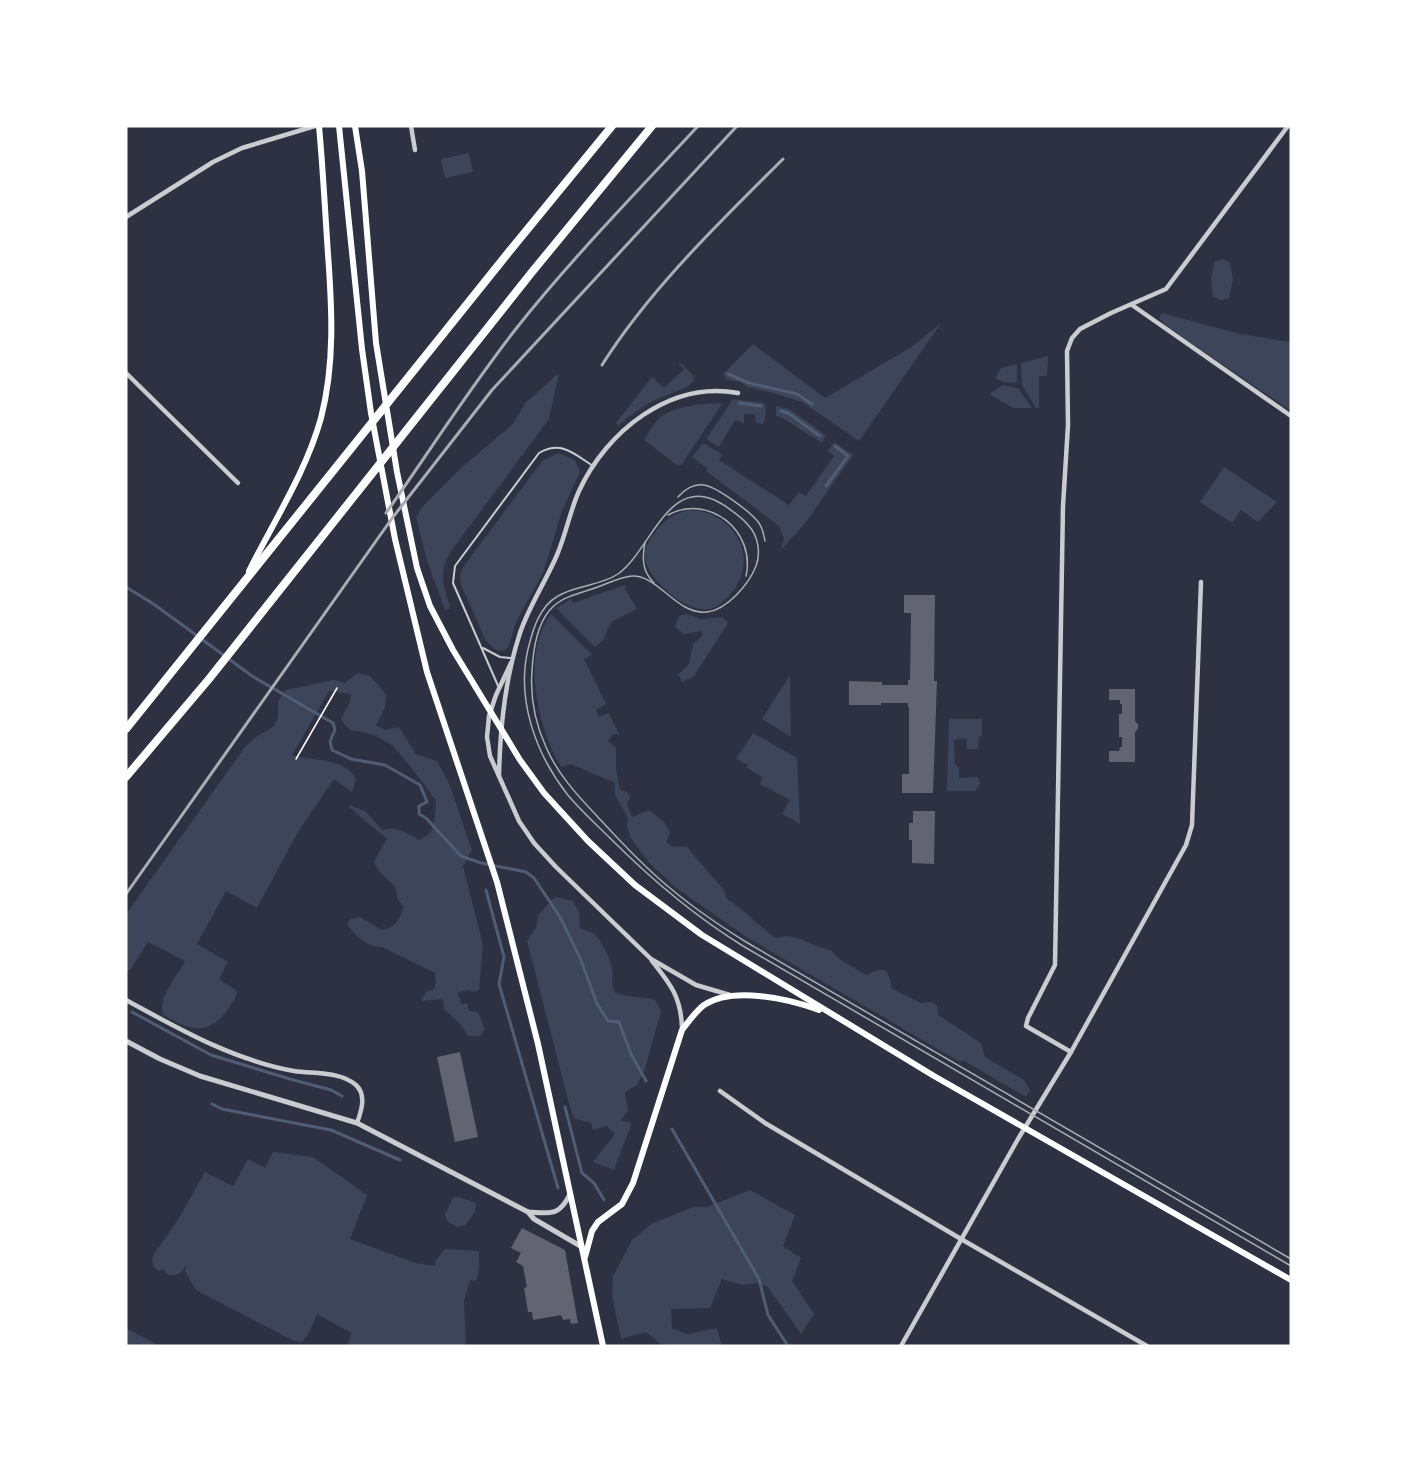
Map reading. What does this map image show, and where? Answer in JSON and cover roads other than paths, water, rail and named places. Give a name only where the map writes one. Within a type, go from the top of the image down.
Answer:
[{"type":"highway","points":[[126,729],[612,126]]},
{"type":"highway","points":[[126,777],[209,679],[532,272],[652,126]]},
{"type":"main road","points":[[240,588],[311,449],[321,418],[328,383],[332,344],[331,304],[317,126]]},
{"type":"main road","points":[[339,126],[362,349],[382,477],[395,538],[427,672],[497,882],[538,1044],[603,1346]]},
{"type":"main road","points":[[355,126],[362,171],[376,344],[397,472],[417,568],[430,606],[453,650],[520,760],[544,793],[588,841],[635,885],[672,914],[831,1014],[1291,1280]]},
{"type":"main road","points":[[585,1258],[592,1231],[598,1222],[622,1204],[633,1183],[682,1030],[703,1006],[713,1000],[732,995],[791,1002],[831,1014]]},
{"type":"street","points":[[126,217],[195,173],[242,148],[317,126]]},
{"type":"street","points":[[411,126],[415,150]]},
{"type":"street","points":[[1071,1052],[1026,1026],[1055,965],[1064,506],[1068,425],[1067,351],[1072,338],[1080,329],[1110,313],[1166,289],[1288,126]]},
{"type":"street","points":[[1132,305],[1291,416]]},
{"type":"street","points":[[126,373],[238,483]]},
{"type":"street","points":[[499,776],[501,719],[520,632],[560,547],[580,489],[593,466],[618,435],[658,405],[672,399],[700,393],[738,393]]},
{"type":"street","points":[[901,1346],[1071,1052],[1186,845],[1192,825],[1201,582]]},
{"type":"street","points":[[514,658],[499,688],[489,716],[487,737],[490,756],[505,794],[534,843],[651,959],[674,990],[681,1008],[682,1030]]},
{"type":"street","points":[[651,959],[696,985],[732,995]]},
{"type":"street","points":[[126,1000],[193,1036],[245,1057],[276,1067],[341,1077],[351,1081],[358,1087],[361,1094],[361,1112],[357,1123]]},
{"type":"street","points":[[126,1041],[200,1076],[357,1123],[528,1212],[549,1214],[566,1204],[570,1194]]},
{"type":"street","points":[[720,1091],[765,1123],[1147,1346]]},
{"type":"street","points":[[528,1212],[534,1220],[582,1247]]},
{"type":"lane","points":[[499,688],[453,584],[455,566],[539,453],[549,448],[564,448],[593,466]]},
{"type":"lane","points":[[481,646],[491,654],[514,658]]},
{"type":"waterway","points":[[728,374],[749,383],[797,394],[812,404]]},
{"type":"waterway","points":[[739,403],[761,406]]},
{"type":"waterway","points":[[781,411],[788,413],[820,436]]},
{"type":"waterway","points":[[826,486],[848,456],[835,446]]},
{"type":"waterway","points":[[126,587],[155,605],[252,676],[333,723],[335,730],[330,741],[332,750],[351,759],[385,765],[420,785],[427,802],[419,806],[419,814],[426,818],[461,856],[481,863],[526,872],[534,878],[560,917],[581,960],[597,1004],[608,1021],[619,1022],[631,1054],[646,1081]]},
{"type":"waterway","points":[[486,890],[504,957],[499,984],[558,1188]]},
{"type":"waterway","points":[[132,1012],[211,1055],[331,1090],[342,1096]]},
{"type":"waterway","points":[[212,1104],[222,1109],[331,1130],[400,1160]]},
{"type":"waterway","points":[[565,1107],[582,1173],[594,1183],[604,1200]]},
{"type":"waterway","points":[[672,1129],[759,1279],[768,1315],[788,1346]]},
{"type":"tram line","points":[[678,497],[697,485],[717,490],[755,518],[764,534],[765,541]]},
{"type":"tram line","points":[[1291,1259],[728,931],[655,875],[568,783],[546,747],[536,719],[533,700],[534,647],[545,617],[553,606],[563,599],[617,579],[632,576],[642,577],[651,582],[686,608],[707,612],[715,610],[743,588],[758,561],[755,535],[740,517],[722,504],[704,497],[688,498],[662,518],[630,563],[618,574],[604,581],[565,592],[546,606],[532,634],[525,668],[527,707],[538,744],[546,762],[572,800],[658,883],[690,910],[743,946],[1291,1266]]},
{"type":"tram line","points":[[668,515],[684,509],[699,509],[726,520],[737,531],[744,544],[747,560],[746,576]]},
{"type":"tram line","points":[[645,542],[644,564],[647,574],[654,583]]},
{"type":"railway","points":[[386,513],[515,330],[581,252],[698,126]]},
{"type":"railway","points":[[126,894],[393,517],[492,390],[737,126]]},
{"type":"railway","points":[[602,365],[663,283],[783,159]]}]
